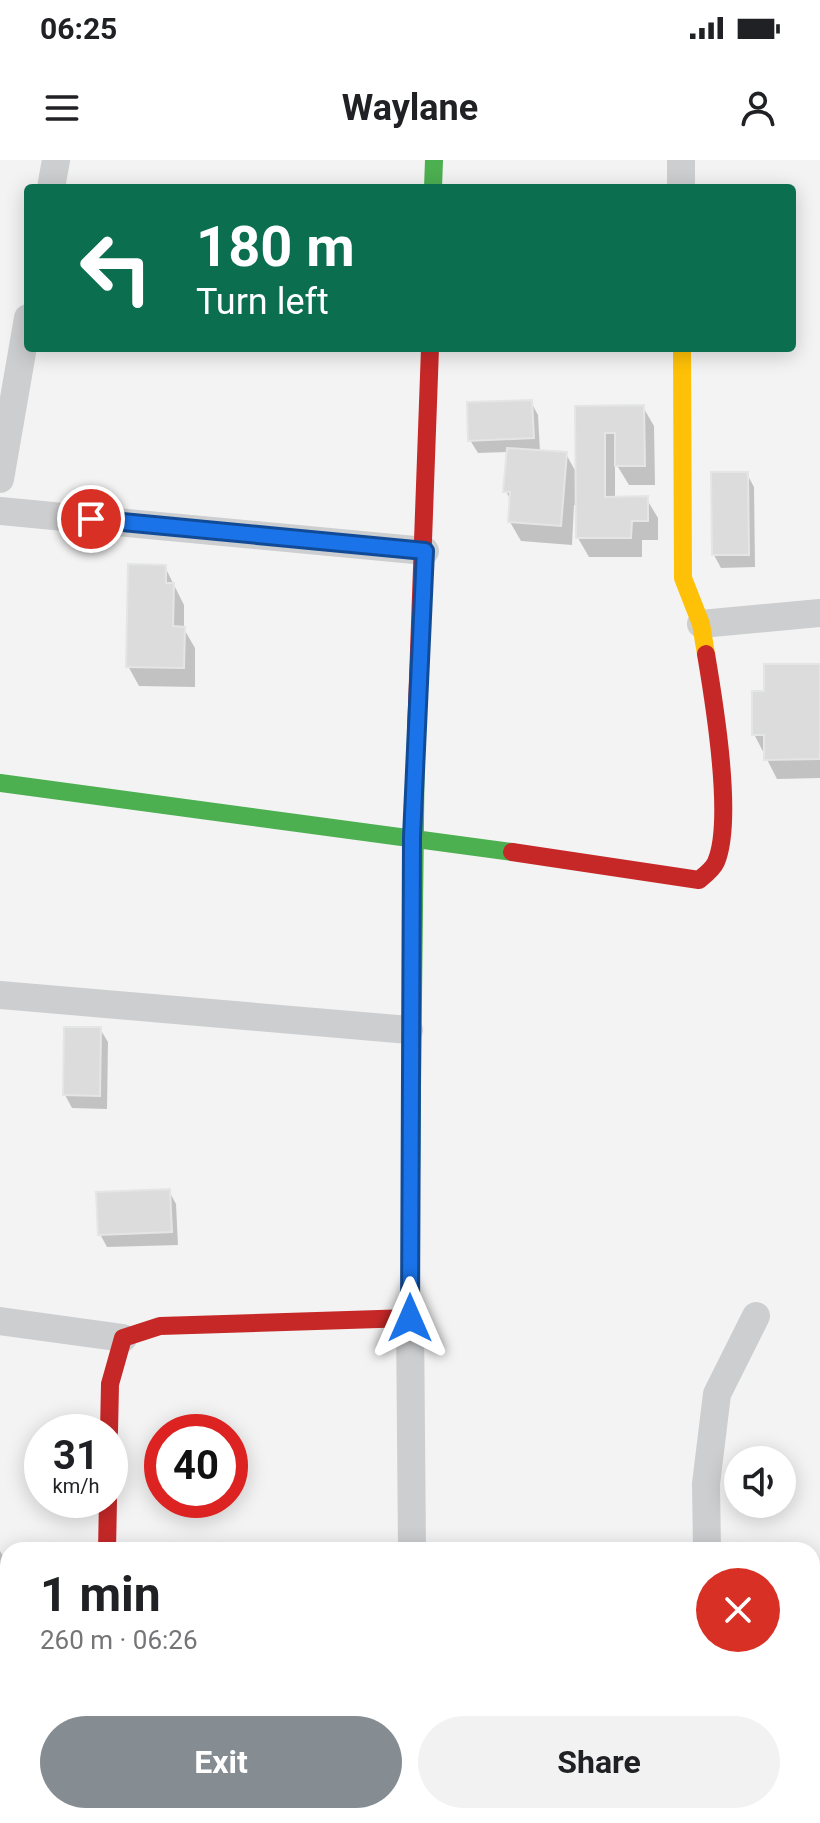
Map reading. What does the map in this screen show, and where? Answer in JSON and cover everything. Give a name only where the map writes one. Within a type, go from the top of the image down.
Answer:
[{"type":"street","points":[[52,184],[56,160]]},
{"type":"street","points":[[433,184],[434,160]]},
{"type":"street","points":[[681,160],[681,184]]},
{"type":"street","points":[[0,479],[24,341]]},
{"type":"street","points":[[412,1542],[409,1030],[412,837],[425,551],[430,352]]},
{"type":"street","points":[[0,783],[412,837],[699,880],[715,865],[723,834],[717,716],[701,624],[683,578],[682,352]]},
{"type":"street","points":[[0,511],[425,551]]},
{"type":"street","points":[[701,624],[820,613]]},
{"type":"street","points":[[0,995],[409,1030]]},
{"type":"street","points":[[707,1542],[706,1484],[717,1394],[756,1316]]},
{"type":"street","points":[[0,1321],[123,1338],[160,1326],[410,1318]]},
{"type":"street","points":[[109,1414],[110,1384],[123,1338]]},
{"type":"street","points":[[107,1542],[108,1518]]},
{"type":"building","points":[[532,400],[534,438],[468,441],[467,402]]},
{"type":"building","points":[[644,405],[645,466],[615,466],[615,433],[605,433],[605,497],[648,496],[648,521],[632,521],[631,538],[576,538],[575,406]]},
{"type":"building","points":[[507,448],[567,452],[561,526],[508,522],[510,492],[503,492]]},
{"type":"building","points":[[711,472],[748,472],[749,555],[712,555]]},
{"type":"building","points":[[128,564],[166,565],[166,583],[174,583],[173,626],[185,627],[184,668],[126,667]]},
{"type":"building","points":[[764,664],[820,664],[820,759],[764,760],[764,735],[752,735],[752,691],[764,691]]},
{"type":"building","points":[[64,1027],[101,1027],[100,1096],[63,1095]]},
{"type":"building","points":[[170,1189],[172,1232],[98,1235],[96,1192]]},
{"type":"traffic: fast","points":[[433,184],[434,160]]},
{"type":"traffic: fast","points":[[411,1175],[416,733]]},
{"type":"traffic: fast","points":[[0,783],[512,852]]},
{"type":"traffic: slow","points":[[682,352],[683,578],[701,624],[706,654]]},
{"type":"traffic: jam","points":[[416,733],[430,352]]},
{"type":"traffic: jam","points":[[512,852],[699,880],[711,869],[721,843],[723,790],[706,654]]},
{"type":"traffic: jam","points":[[109,1414],[110,1384],[123,1338],[160,1326],[410,1318],[411,1175]]},
{"type":"traffic: jam","points":[[107,1542],[108,1518]]},
{"type":"route","points":[[91,519],[425,551],[412,837],[410,1318]]}]
